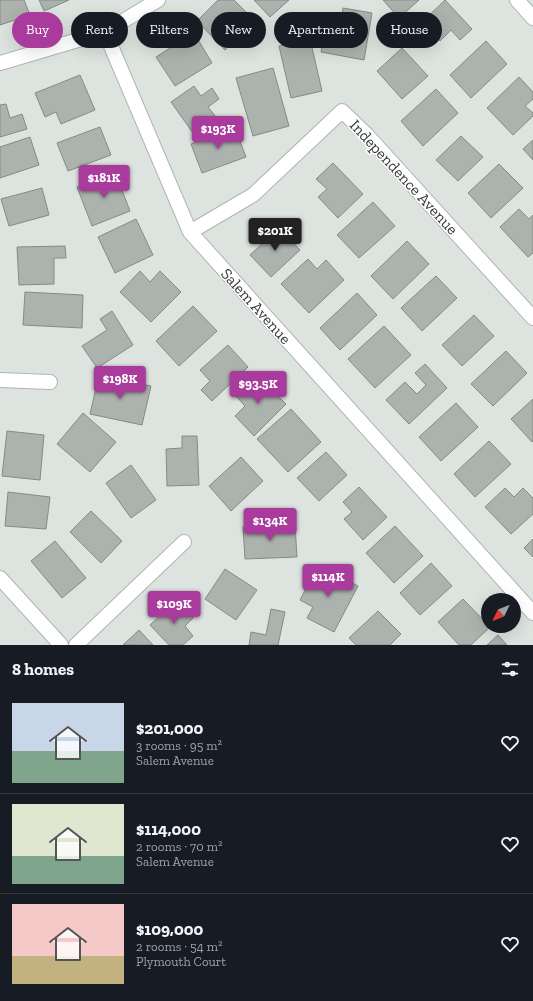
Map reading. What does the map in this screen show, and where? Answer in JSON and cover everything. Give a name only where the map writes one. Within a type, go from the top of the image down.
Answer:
[{"type":"street","points":[[128,18],[158,0]]},
{"type":"street","points":[[517,0],[533,18]]},
{"type":"street","points":[[0,63],[71,42]]},
{"type":"street","name":"Salem Avenue","points":[[111,48],[190,232],[533,613]]},
{"type":"street","name":"Independence Avenue","points":[[190,232],[253,195],[342,111],[367,135],[533,318]]},
{"type":"street","points":[[0,380],[50,382]]},
{"type":"street","points":[[76,645],[184,542]]},
{"type":"street","points":[[0,578],[61,645]]},
{"type":"building","points":[[0,0],[24,0],[29,12],[12,12],[12,21],[0,25]]},
{"type":"building","points":[[39,0],[69,0],[44,11]]},
{"type":"building","points":[[218,0],[234,0],[246,12],[211,12],[211,36],[203,27],[203,15]]},
{"type":"building","points":[[254,0],[289,0],[270,17]]},
{"type":"building","points":[[383,0],[419,0],[406,12],[394,12]]},
{"type":"building","points":[[445,0],[472,29],[460,40],[451,30],[442,39],[442,12],[432,12]]},
{"type":"building","points":[[343,8],[366,12],[342,12]]},
{"type":"building","points":[[368,12],[372,13],[368,36]]},
{"type":"building","points":[[486,41],[507,64],[471,98],[450,75]]},
{"type":"building","points":[[170,48],[203,48],[212,63],[175,86],[156,57]]},
{"type":"building","points":[[279,48],[312,48],[322,91],[291,98]]},
{"type":"building","points":[[322,48],[366,48],[364,60],[321,52]]},
{"type":"building","points":[[402,48],[428,76],[402,99],[377,71]]},
{"type":"building","points":[[273,68],[289,126],[253,136],[236,78]]},
{"type":"building","points":[[80,75],[95,110],[61,124],[56,112],[45,117],[35,93]]},
{"type":"building","points":[[519,77],[533,92],[533,99],[525,106],[533,113],[533,116],[513,135],[487,108]]},
{"type":"building","points":[[194,86],[201,96],[212,88],[219,99],[208,107],[216,117],[193,133],[171,102]]},
{"type":"building","points":[[436,89],[458,113],[423,146],[401,121]]},
{"type":"building","points":[[6,104],[10,118],[22,114],[27,129],[0,137],[0,105]]},
{"type":"building","points":[[100,127],[111,155],[68,171],[57,143]]},
{"type":"building","points":[[235,128],[246,157],[202,173],[191,144]]},
{"type":"building","points":[[461,136],[483,157],[458,181],[436,160]]},
{"type":"building","points":[[30,137],[39,165],[0,178],[0,147]]},
{"type":"building","points":[[533,140],[533,160],[523,149]]},
{"type":"building","points":[[333,163],[363,194],[338,218],[318,197],[327,189],[316,179]]},
{"type":"building","points":[[499,164],[523,188],[491,218],[468,193]]},
{"type":"building","points":[[115,172],[130,211],[92,226],[77,187]]},
{"type":"building","points":[[42,188],[49,215],[9,226],[1,199]]},
{"type":"building","points":[[373,202],[395,226],[359,258],[337,235]]},
{"type":"building","points":[[519,209],[529,219],[533,215],[533,253],[528,257],[500,227]]},
{"type":"building","points":[[136,219],[153,255],[115,273],[98,237]]},
{"type":"building","points":[[279,228],[300,250],[271,277],[250,255]]},
{"type":"building","points":[[407,241],[429,264],[393,299],[371,276]]},
{"type":"building","points":[[65,246],[66,258],[54,258],[54,284],[19,285],[17,247]]},
{"type":"building","points":[[308,259],[317,269],[326,260],[344,280],[309,313],[281,284]]},
{"type":"building","points":[[140,271],[150,282],[160,271],[181,292],[151,322],[120,292]]},
{"type":"building","points":[[436,276],[457,298],[422,331],[401,308]]},
{"type":"building","points":[[25,292],[83,295],[82,328],[23,325]]},
{"type":"building","points":[[357,293],[377,315],[340,350],[320,328]]},
{"type":"building","points":[[193,306],[217,331],[179,366],[156,341]]},
{"type":"building","points":[[112,311],[133,345],[97,368],[82,346],[107,330],[100,319]]},
{"type":"building","points":[[474,315],[494,336],[462,366],[442,345]]},
{"type":"building","points":[[384,326],[411,355],[375,388],[348,359]]},
{"type":"building","points":[[228,345],[248,367],[212,401],[201,390],[210,381],[200,370]]},
{"type":"building","points":[[506,351],[527,373],[493,406],[471,384]]},
{"type":"building","points":[[425,364],[447,388],[409,424],[386,400],[405,382],[417,394],[426,385],[415,373]]},
{"type":"building","points":[[99,375],[151,386],[142,425],[90,414]]},
{"type":"building","points":[[257,375],[286,404],[254,436],[235,416],[245,406],[236,396]]},
{"type":"building","points":[[533,399],[533,441],[532,442],[511,419]]},
{"type":"building","points":[[456,403],[478,427],[441,461],[419,437]]},
{"type":"building","points":[[291,409],[321,442],[288,472],[257,439]]},
{"type":"building","points":[[83,413],[116,442],[90,472],[57,444]]},
{"type":"building","points":[[7,431],[44,435],[40,480],[2,476]]},
{"type":"building","points":[[182,436],[197,436],[199,485],[167,486],[166,449],[182,448]]},
{"type":"building","points":[[489,441],[511,464],[475,497],[454,474]]},
{"type":"building","points":[[326,452],[347,475],[319,501],[297,478]]},
{"type":"building","points":[[241,457],[263,481],[231,511],[209,486]]},
{"type":"building","points":[[131,465],[156,500],[131,518],[106,483]]},
{"type":"building","points":[[359,487],[387,517],[363,540],[344,519],[352,512],[343,502]]},
{"type":"building","points":[[505,488],[514,497],[523,488],[533,498],[533,514],[511,534],[485,507]]},
{"type":"building","points":[[8,492],[50,497],[46,529],[5,526]]},
{"type":"building","points":[[91,511],[122,541],[101,563],[70,532]]},
{"type":"building","points":[[295,525],[297,557],[245,559],[243,527]]},
{"type":"building","points":[[395,526],[423,556],[394,583],[366,553]]},
{"type":"building","points":[[533,539],[533,557],[524,548]]},
{"type":"building","points":[[55,541],[86,578],[62,598],[31,561]]},
{"type":"building","points":[[431,563],[452,586],[420,615],[400,593]]},
{"type":"building","points":[[318,565],[358,586],[334,632],[307,618],[313,607],[300,600]]},
{"type":"building","points":[[225,569],[257,590],[236,620],[205,599]]},
{"type":"building","points":[[463,599],[481,618],[481,633],[484,633],[471,645],[459,645],[438,622]]},
{"type":"building","points":[[176,601],[193,618],[185,626],[193,636],[183,645],[169,645],[150,625]]},
{"type":"building","points":[[271,609],[285,612],[278,645],[249,645],[251,632],[266,635]]},
{"type":"building","points":[[378,611],[401,634],[390,645],[356,645],[349,638]]},
{"type":"building","points":[[139,630],[153,645],[123,645]]},
{"type":"building","points":[[498,635],[507,645],[487,645]]}]
